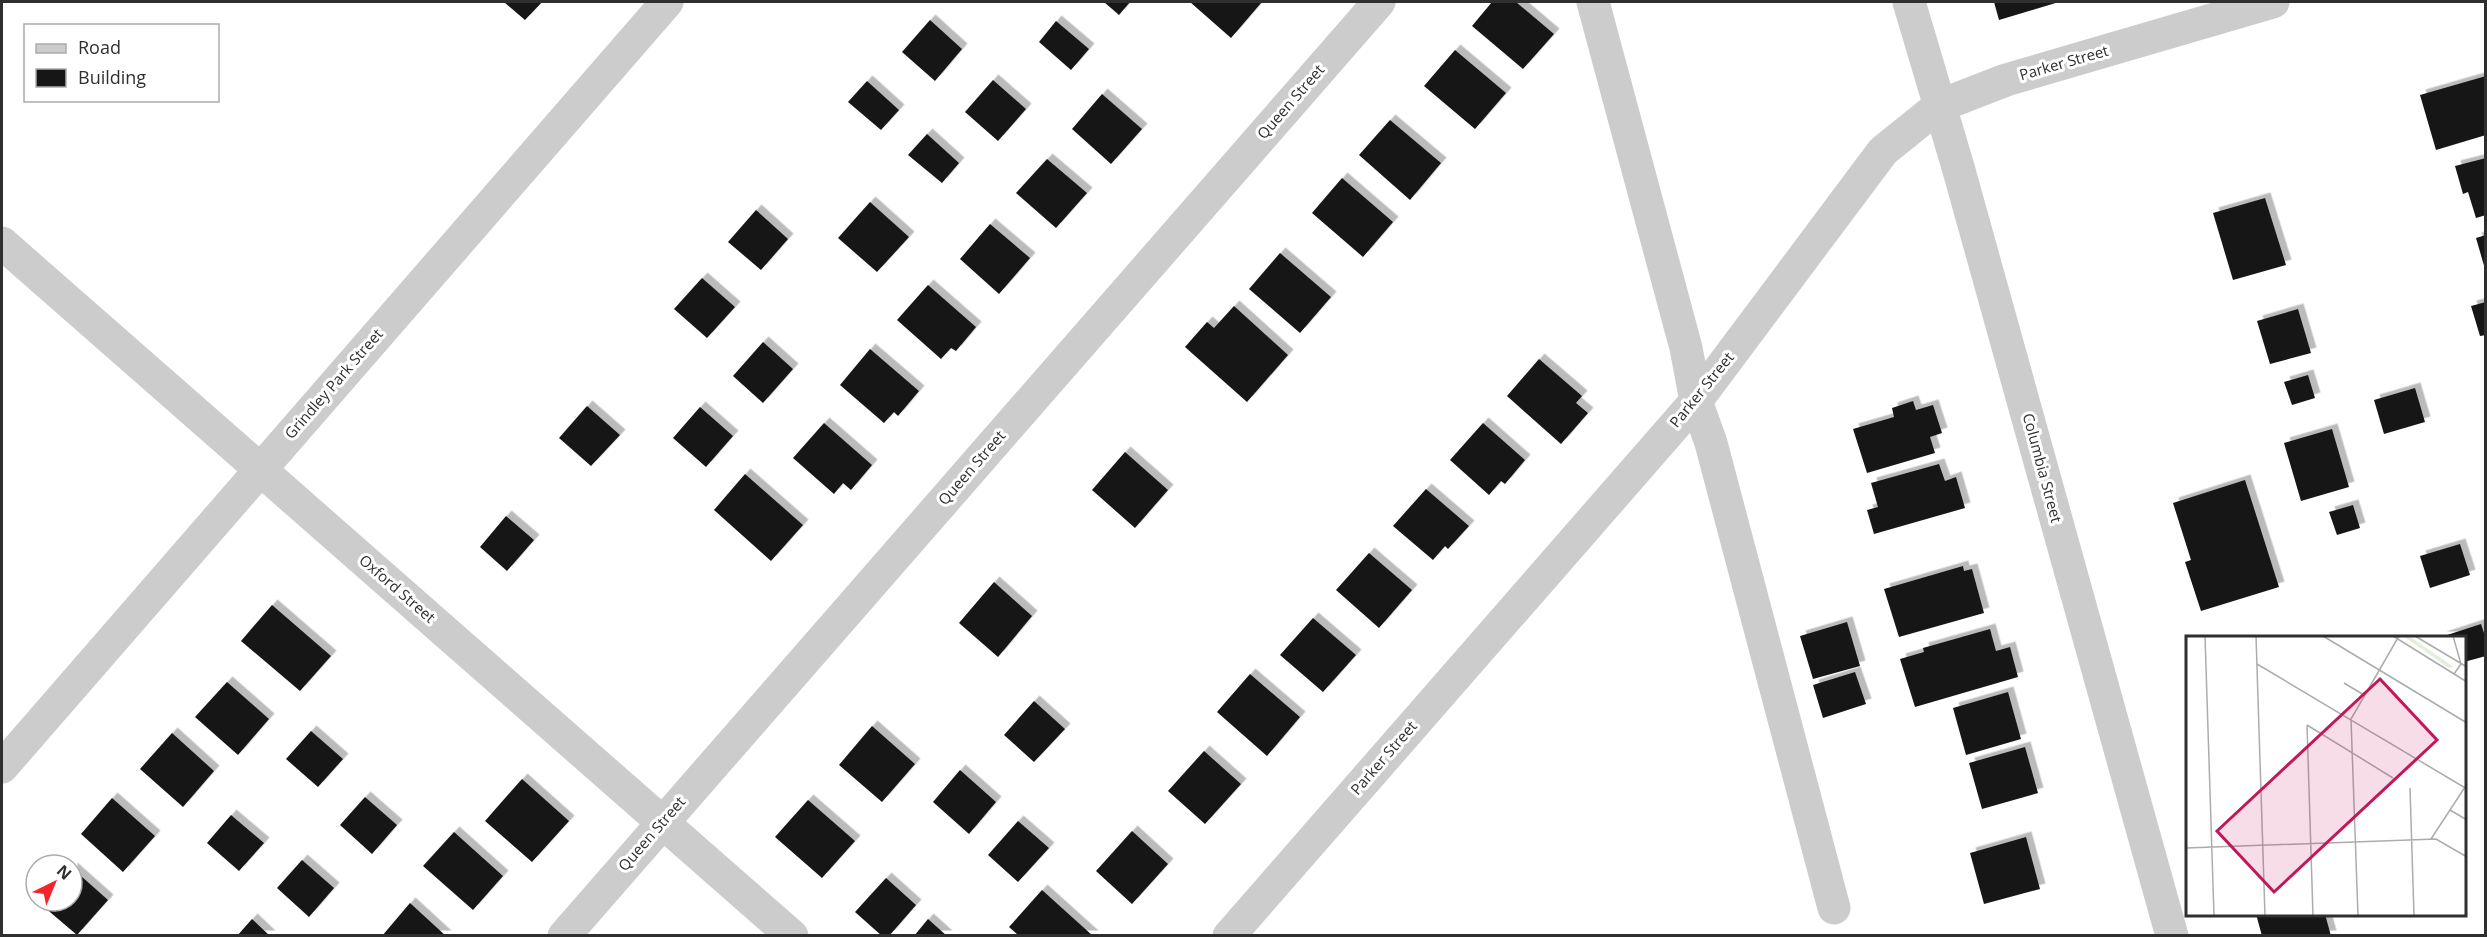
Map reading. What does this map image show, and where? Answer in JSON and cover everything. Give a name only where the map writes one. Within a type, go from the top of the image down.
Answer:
[{"type":"street","name":"Grindley Park Street","points":[[2,767],[666,2]]},
{"type":"street","name":"Queen Street","points":[[564,936],[1379,2]]},
{"type":"street","points":[[1593,2],[1686,348],[1696,401],[1711,443],[1834,908]]},
{"type":"street","name":"Columbia Street","points":[[1909,2],[2172,936]]},
{"type":"street","name":"Parker Street","points":[[1229,936],[1696,401],[1883,151],[1940,106],[2006,80],[2237,6],[2273,2]]},
{"type":"street","name":"Oxford Street","points":[[2,243],[792,936]]},
{"type":"building","points":[[504,2],[542,2],[525,20]]},
{"type":"building","points":[[1104,2],[1130,2],[1119,15]]},
{"type":"building","points":[[1190,2],[1259,2],[1261,3],[1231,38]]},
{"type":"building","points":[[1492,2],[1516,2],[1554,34],[1523,69],[1472,26]]},
{"type":"building","points":[[1994,2],[2059,2],[1999,20]]},
{"type":"building","points":[[930,20],[962,49],[935,81],[902,52]]},
{"type":"building","points":[[1056,21],[1089,49],[1071,70],[1039,42]]},
{"type":"building","points":[[1455,50],[1506,93],[1475,129],[1424,86]]},
{"type":"building","points":[[2486,76],[2486,135],[2436,150],[2420,95]]},
{"type":"building","points":[[993,80],[1026,109],[998,141],[965,112]]},
{"type":"building","points":[[867,81],[899,110],[881,130],[848,102]]},
{"type":"building","points":[[1102,94],[1142,129],[1111,164],[1072,129]]},
{"type":"building","points":[[1390,120],[1441,163],[1410,200],[1359,155]]},
{"type":"building","points":[[927,134],[959,163],[942,183],[908,155]]},
{"type":"building","points":[[2486,158],[2486,215],[2476,218],[2468,192],[2463,194],[2455,166]]},
{"type":"building","points":[[1047,159],[1087,193],[1056,228],[1016,193]]},
{"type":"building","points":[[1342,178],[1393,222],[1363,257],[1312,213]]},
{"type":"building","points":[[2265,198],[2286,265],[2233,280],[2213,213]]},
{"type":"building","points":[[870,202],[909,237],[877,272],[838,238]]},
{"type":"building","points":[[756,210],[788,239],[761,270],[728,242]]},
{"type":"building","points":[[990,224],[1030,258],[999,294],[960,259]]},
{"type":"building","points":[[2486,235],[2486,269],[2485,269],[2476,238]]},
{"type":"building","points":[[1280,253],[1331,297],[1300,333],[1249,289]]},
{"type":"building","points":[[702,278],[735,307],[707,338],[674,309]]},
{"type":"building","points":[[928,285],[976,327],[956,351],[951,348],[941,359],[897,320]]},
{"type":"building","points":[[2486,302],[2486,335],[2480,336],[2471,306]]},
{"type":"building","points":[[1234,306],[1288,355],[1247,402],[1185,347],[1207,322],[1214,328]]},
{"type":"building","points":[[2298,309],[2311,353],[2270,364],[2257,321]]},
{"type":"building","points":[[763,342],[793,369],[763,403],[733,376]]},
{"type":"building","points":[[870,349],[919,391],[898,416],[894,412],[884,423],[840,385]]},
{"type":"building","points":[[1539,359],[1582,396],[1576,403],[1588,413],[1561,444],[1507,396]]},
{"type":"building","points":[[2308,375],[2315,398],[2292,405],[2284,382]]},
{"type":"building","points":[[2415,388],[2425,422],[2384,434],[2374,400]]},
{"type":"building","points":[[1913,401],[1916,410],[1933,405],[1942,433],[1930,437],[1935,453],[1867,473],[1853,429],[1894,417],[1892,408]]},
{"type":"building","points":[[587,406],[620,435],[591,466],[559,438]]},
{"type":"building","points":[[700,407],[733,436],[706,467],[673,438]]},
{"type":"building","points":[[824,423],[872,465],[851,490],[843,483],[834,494],[793,458]]},
{"type":"building","points":[[1483,423],[1525,460],[1505,484],[1501,481],[1489,495],[1450,460]]},
{"type":"building","points":[[2332,429],[2349,487],[2301,501],[2284,443]]},
{"type":"building","points":[[1125,452],[1168,490],[1135,528],[1092,490]]},
{"type":"building","points":[[1939,464],[1945,481],[1956,477],[1965,508],[1874,534],[1867,510],[1878,507],[1871,483]]},
{"type":"building","points":[[745,474],[803,525],[771,561],[714,510]]},
{"type":"building","points":[[2245,480],[2279,587],[2201,611],[2185,562],[2191,560],[2173,503]]},
{"type":"building","points":[[1426,489],[1469,526],[1448,549],[1445,546],[1433,560],[1393,526]]},
{"type":"building","points":[[2353,505],[2360,528],[2337,535],[2329,512]]},
{"type":"building","points":[[506,516],[534,540],[507,571],[480,547]]},
{"type":"building","points":[[2460,544],[2470,575],[2430,588],[2420,556]]},
{"type":"building","points":[[1369,553],[1412,590],[1379,628],[1336,590]]},
{"type":"building","points":[[1963,566],[1964,571],[1972,569],[1984,613],[1899,637],[1884,589]]},
{"type":"building","points":[[994,582],[1032,616],[998,657],[959,623]]},
{"type":"building","points":[[272,605],[331,656],[300,691],[241,641]]},
{"type":"building","points":[[1313,618],[1356,655],[1323,692],[1280,655]]},
{"type":"building","points":[[1847,622],[1860,666],[1813,679],[1800,636]]},
{"type":"building","points":[[2481,624],[2486,639],[2486,656],[2466,661],[2466,636],[2444,636]]},
{"type":"building","points":[[1990,629],[1996,651],[2010,647],[2018,677],[1915,707],[1900,659],[1924,652],[1923,648]]},
{"type":"building","points":[[1855,672],[1866,704],[1823,718],[1813,685]]},
{"type":"building","points":[[1250,674],[1300,717],[1267,756],[1217,712]]},
{"type":"building","points":[[227,682],[269,719],[238,755],[195,717]]},
{"type":"building","points":[[2008,692],[2021,739],[1966,755],[1953,708]]},
{"type":"building","points":[[1034,701],[1065,729],[1034,762],[1004,735]]},
{"type":"building","points":[[872,726],[915,764],[882,802],[839,765]]},
{"type":"building","points":[[311,731],[343,759],[318,787],[286,759]]},
{"type":"building","points":[[172,733],[214,771],[183,807],[140,769]]},
{"type":"building","points":[[2025,747],[2038,793],[1982,809],[1969,763]]},
{"type":"building","points":[[1204,751],[1241,784],[1205,824],[1168,791]]},
{"type":"building","points":[[960,770],[996,802],[969,834],[933,802]]},
{"type":"building","points":[[522,779],[569,821],[532,862],[485,821]]},
{"type":"building","points":[[365,797],[397,825],[372,854],[340,825]]},
{"type":"building","points":[[112,798],[155,836],[123,872],[81,834]]},
{"type":"building","points":[[808,800],[855,841],[822,878],[775,837]]},
{"type":"building","points":[[231,815],[264,843],[239,871],[207,843]]},
{"type":"building","points":[[1018,821],[1049,848],[1018,882],[988,855]]},
{"type":"building","points":[[1132,831],[1168,864],[1132,904],[1096,871]]},
{"type":"building","points":[[454,832],[503,876],[473,910],[423,866]]},
{"type":"building","points":[[2026,837],[2040,889],[1984,904],[1970,853]]},
{"type":"building","points":[[302,860],[334,888],[309,917],[277,888]]},
{"type":"building","points":[[886,878],[916,905],[889,936],[882,936],[855,912]]},
{"type":"building","points":[[84,879],[108,900],[77,935],[51,913],[84,913]]},
{"type":"building","points":[[1042,890],[1093,936],[1019,936],[1009,927]]},
{"type":"building","points":[[410,903],[446,936],[382,936]]},
{"type":"building","points":[[2257,916],[2326,916],[2331,936],[2262,936]]},
{"type":"building","points":[[252,919],[270,936],[237,936]]},
{"type":"building","points":[[928,919],[947,936],[914,936]]}]
